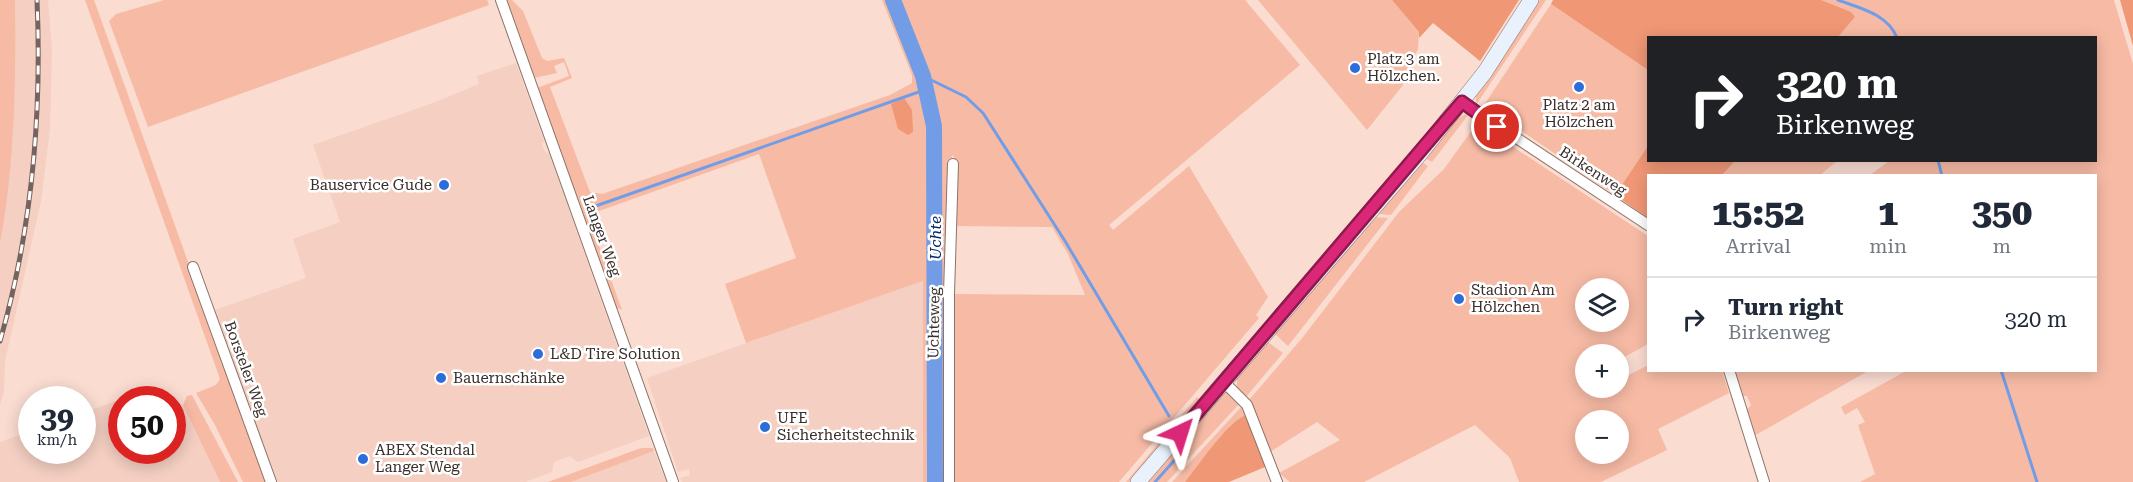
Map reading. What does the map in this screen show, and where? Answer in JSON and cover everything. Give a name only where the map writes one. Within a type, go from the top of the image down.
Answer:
[{"type":"main road","points":[[1138,482],[1462,102],[1531,0]]},
{"type":"street","name":"Langer Weg","points":[[501,0],[673,482]]},
{"type":"street","name":"Birkenweg","points":[[1462,102],[1647,224]]},
{"type":"street","name":"Uchteweg","points":[[949,482],[949,294],[953,164]]},
{"type":"street","name":"Borsteler Weg","points":[[193,267],[271,482]]},
{"type":"street","points":[[1730,372],[1764,482]]},
{"type":"street","points":[[1224,382],[1247,405],[1277,482]]},
{"type":"shaded area","points":[[0,0],[15,0],[15,91],[9,183],[0,243]]},
{"type":"shaded area","points":[[15,0],[48,0],[52,48],[50,128],[41,201],[5,361],[4,391],[0,405],[0,243],[13,135]]},
{"type":"shaded area","points":[[85,0],[94,0],[267,482],[243,482],[215,425],[196,393],[216,385],[220,379]]},
{"type":"shaded area","points":[[164,0],[487,0],[489,5],[148,127],[109,21],[116,14]]},
{"type":"shaded area","points":[[506,0],[512,0],[523,11],[542,58],[547,61],[564,58],[572,78],[550,87],[590,192],[602,194],[890,95],[912,83],[912,75],[882,0],[1245,0],[1300,65],[1109,225],[1113,230],[1189,166],[1268,297],[1256,315],[1259,318],[1119,482],[952,482],[953,294],[1085,295],[1068,254],[1052,227],[956,226],[957,160],[952,155],[945,482],[923,482],[923,281],[746,343],[725,284],[796,258],[759,154],[588,215],[622,310],[615,307],[537,88],[569,76],[564,62],[554,66],[557,73],[534,78]]},
{"type":"shaded area","name":"Platz 3 am Hölzchen.","points":[[1258,0],[1392,0],[1419,32],[1418,49],[1411,63],[1415,70],[1367,130]]},
{"type":"shaded area","points":[[1392,0],[1519,0],[1480,61],[1433,23],[1419,38],[1419,32]]},
{"type":"shaded area","points":[[1537,0],[1546,0],[1476,105],[1476,94]]},
{"type":"shaded area","points":[[1553,0],[1821,0],[1851,12],[1855,17],[1839,36],[1647,36],[1647,69],[1551,4]]},
{"type":"shaded area","points":[[1821,0],[2114,0],[2133,64],[2133,482],[1860,482],[1875,474],[1858,425],[1865,422],[1857,408],[1845,415],[1841,407],[1904,372],[2097,372],[2097,174],[1871,174],[1888,162],[2097,162],[2097,36],[1839,36],[1855,17]]},
{"type":"shaded area","points":[[2120,0],[2133,0],[2133,46]]},
{"type":"shaded area","name":"Platz 2 am Hölzchen","points":[[1551,4],[1647,69],[1647,147],[1615,195],[1484,105]]},
{"type":"shaded area","points":[[516,63],[544,141],[542,144],[545,152],[549,153],[649,436],[578,462],[570,456],[554,462],[552,472],[525,482],[275,482],[230,352],[238,348],[235,341],[227,344],[215,310],[306,278],[293,239],[340,222],[313,145],[433,103],[479,84],[477,76]]},
{"type":"shaded area","points":[[904,98],[912,110],[913,132],[908,135],[898,129],[891,104]]},
{"type":"shaded area","points":[[1469,114],[1432,162],[1425,158],[1457,119]]},
{"type":"shaded area","name":"Stadion Am Hölzchen","points":[[1477,123],[1647,235],[1647,345],[1629,354],[1629,344],[1575,344],[1575,398],[1629,398],[1629,375],[1647,366],[1647,372],[1722,372],[1729,393],[1658,429],[1667,450],[1601,482],[1519,482],[1510,458],[1475,425],[1364,482],[1290,482],[1279,473],[1340,440],[1317,422],[1270,452],[1249,400],[1303,337],[1399,212],[1444,169]]},
{"type":"shaded area","points":[[1647,147],[1647,162],[1734,162],[1723,174],[1647,174],[1647,217],[1615,195]]},
{"type":"shaded area","points":[[1422,162],[1428,166],[1391,215],[1378,214]]},
{"type":"shaded area","points":[[1734,162],[1836,162],[1821,174],[1723,174]]},
{"type":"shaded area","points":[[1375,217],[1388,218],[1288,346],[1275,334]]},
{"type":"shaded area","points":[[923,281],[923,482],[682,482],[680,478],[690,475],[689,469],[678,472],[647,378]]},
{"type":"shaded area","points":[[1268,342],[1283,353],[1246,397],[1237,388],[1237,377]]},
{"type":"shaded area","points":[[1734,372],[1866,372],[1754,436],[1746,411],[1751,405],[1747,396],[1742,396]]},
{"type":"shaded area","points":[[1228,392],[1240,403],[1167,482],[1145,482],[1220,393]]},
{"type":"shaded area","points":[[192,395],[238,482],[220,482],[186,411],[187,396]]},
{"type":"shaded area","points":[[1197,397],[1201,402],[1132,482],[1126,482]]},
{"type":"shaded area","points":[[108,404],[108,464],[186,464],[186,411],[220,482],[0,482],[0,442],[18,436],[18,464],[96,464],[96,408]]},
{"type":"shaded area","points":[[1242,406],[1247,415],[1222,434],[1185,482],[1172,482]]},
{"type":"shaded area","points":[[1247,415],[1265,467],[1229,482],[1185,482],[1223,434],[1240,418]]},
{"type":"shaded area","points":[[641,448],[653,448],[654,451],[571,482],[548,482]]},
{"type":"shaded area","points":[[654,451],[666,482],[571,482]]},
{"type":"waterway","name":"Uchte","points":[[893,0],[923,76],[934,126],[935,482]]},
{"type":"waterway","points":[[1838,0],[1872,13],[1887,23],[1896,36]]},
{"type":"waterway","points":[[923,76],[966,97],[983,113],[1065,241],[1169,416]]},
{"type":"waterway","points":[[590,208],[927,89]]},
{"type":"waterway","points":[[1938,162],[1942,174]]},
{"type":"waterway","points":[[2002,372],[2037,482]]},
{"type":"waterway","points":[[1155,482],[1189,444],[1186,441]]},
{"type":"railway","points":[[0,341],[20,257],[32,172],[38,86],[37,0]]},
{"type":"place","name":"Platz 3 am Hölzchen.","points":[[1355,68]]},
{"type":"place","name":"Platz 2 am Hölzchen","points":[[1579,87]]},
{"type":"place","name":"Bauservice Gude","points":[[444,185]]},
{"type":"place","name":"Stadion Am Hölzchen","points":[[1459,299]]},
{"type":"place","name":"L&D Tire Solution","points":[[538,354]]},
{"type":"place","name":"Bauernschänke","points":[[441,378]]},
{"type":"place","name":"UFE Sicherheitstechnik","points":[[765,427]]},
{"type":"place","name":"ABEX Stendal Langer Weg","points":[[363,459]]},
{"type":"route","points":[[1180,433],[1462,102],[1497,127]]}]
